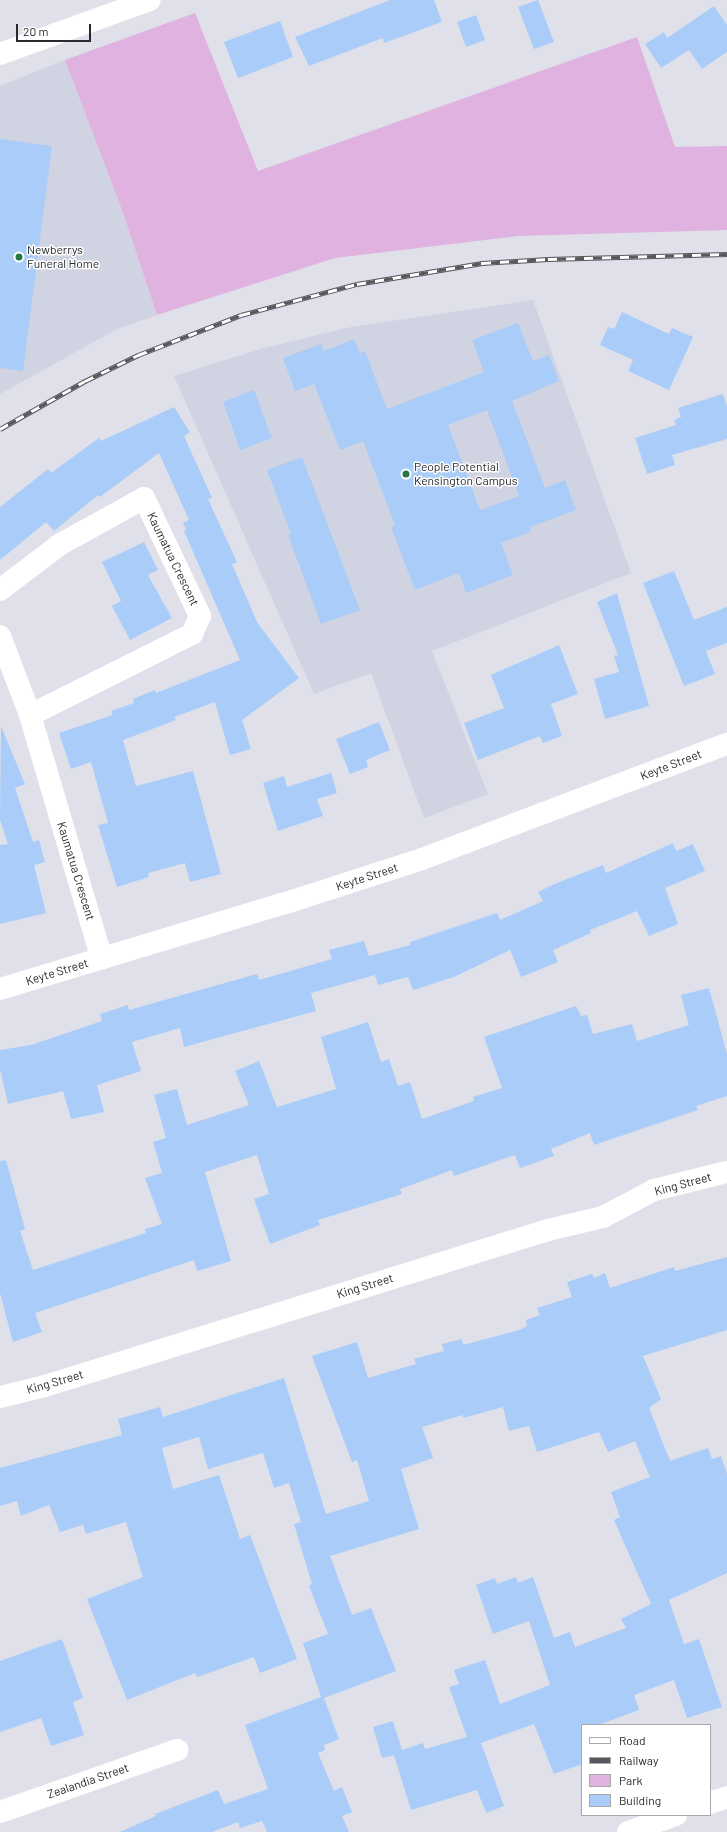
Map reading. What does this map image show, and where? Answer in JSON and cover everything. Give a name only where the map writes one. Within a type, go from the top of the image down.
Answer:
[{"type":"street","points":[[0,54],[150,0]]},
{"type":"street","name":"Kaumatua Crescent","points":[[0,590],[59,545],[144,498],[200,616],[192,634],[30,715]]},
{"type":"street","name":"Kaumatua Crescent","points":[[0,636],[30,715],[102,959]]},
{"type":"street","name":"Keyte Street","points":[[0,989],[102,959],[422,859],[727,744]]},
{"type":"street","name":"King Street","points":[[0,1397],[44,1386],[548,1230],[603,1217],[654,1190],[727,1172]]},
{"type":"street","name":"Zealandia Street","points":[[0,1812],[177,1750]]},
{"type":"street","points":[[711,1803],[727,1797]]},
{"type":"street","points":[[628,1832],[673,1816]]},
{"type":"shaded area","points":[[65,60],[122,210],[157,315],[117,329],[0,394],[0,86]]},
{"type":"shaded area","name":"People Potential Kensington Campus","points":[[533,300],[631,573],[432,651],[488,794],[424,818],[371,673],[314,694],[174,376],[264,348],[351,327]]},
{"type":"green space","points":[[195,13],[258,171],[637,37],[675,147],[727,146],[727,230],[518,236],[335,258],[157,315],[122,210],[65,60]]},
{"type":"building","points":[[390,0],[434,0],[442,22],[384,43],[383,38],[309,66],[295,37]]},
{"type":"building","points":[[538,0],[554,42],[534,49],[518,7]]},
{"type":"building","points":[[714,6],[727,25],[727,52],[702,69],[689,50],[661,68],[645,44],[664,32],[667,38]]},
{"type":"building","points":[[476,15],[485,40],[466,47],[457,22]]},
{"type":"building","points":[[280,21],[293,57],[238,78],[224,42]]},
{"type":"building","name":"Newberrys Funeral Home","points":[[0,139],[52,146],[23,371],[0,368]]},
{"type":"building","points":[[622,312],[669,334],[672,328],[693,337],[669,390],[628,371],[633,360],[600,345],[608,327],[614,329]]},
{"type":"building","points":[[518,323],[533,361],[549,355],[559,381],[512,401],[545,488],[565,480],[576,510],[530,527],[531,532],[501,543],[513,575],[466,593],[459,573],[415,590],[391,527],[395,525],[363,441],[340,450],[314,384],[295,391],[283,358],[321,344],[324,351],[354,339],[360,353],[365,351],[387,409],[484,372],[472,340]],"holes":[[[487,410],[519,496],[480,510],[448,425]]]},
{"type":"building","points":[[254,390],[272,438],[240,450],[223,402]]},
{"type":"building","points":[[723,394],[727,406],[727,439],[672,455],[675,465],[647,474],[635,438],[676,425],[674,420],[681,417],[678,408]]},
{"type":"building","points":[[174,407],[190,432],[184,436],[212,498],[208,499],[237,562],[232,564],[257,622],[299,678],[242,720],[251,749],[230,755],[215,702],[174,717],[176,720],[123,740],[136,786],[193,771],[221,874],[190,882],[185,863],[148,873],[149,877],[117,887],[98,825],[108,823],[91,762],[71,769],[59,733],[113,715],[111,711],[134,703],[133,699],[155,690],[156,693],[240,660],[184,531],[186,529],[183,523],[189,520],[159,453],[100,497],[98,495],[54,531],[46,522],[0,560],[0,507],[48,469],[51,473],[99,438],[101,441]]},
{"type":"building","points":[[302,457],[360,610],[321,624],[288,535],[291,534],[267,470]]},
{"type":"building","points":[[144,542],[158,570],[148,575],[172,618],[130,640],[112,606],[121,601],[102,562]]},
{"type":"building","points":[[674,571],[694,620],[727,607],[727,643],[706,651],[715,674],[684,686],[643,583]]},
{"type":"building","points":[[617,593],[649,706],[605,719],[594,679],[619,672],[614,656],[618,655],[597,602]]},
{"type":"building","points":[[559,645],[578,694],[551,704],[562,736],[543,743],[540,736],[478,760],[464,723],[504,708],[491,675]]},
{"type":"building","points":[[379,722],[390,750],[366,760],[368,767],[350,774],[336,739]]},
{"type":"building","points":[[1,726],[25,784],[15,788],[33,842],[39,840],[45,862],[34,865],[46,913],[0,924],[0,845],[8,844],[0,820]]},
{"type":"building","points":[[331,773],[337,793],[317,799],[323,816],[278,831],[263,783],[284,776],[287,787]]},
{"type":"building","points":[[673,843],[676,851],[693,844],[705,871],[665,888],[678,924],[649,936],[637,911],[590,930],[591,933],[553,950],[558,962],[521,977],[510,950],[454,977],[413,990],[408,977],[378,985],[375,975],[311,993],[316,1011],[184,1047],[180,1028],[132,1042],[141,1071],[97,1085],[104,1112],[71,1119],[63,1091],[8,1104],[0,1069],[0,1050],[31,1045],[102,1021],[100,1014],[128,1005],[129,1010],[257,974],[259,980],[332,959],[329,950],[364,941],[369,956],[410,945],[410,942],[497,913],[500,920],[543,901],[538,892],[557,883],[603,865],[606,873]]},
{"type":"building","points":[[709,988],[727,1054],[727,1096],[696,1106],[698,1110],[594,1145],[590,1133],[551,1149],[554,1156],[520,1168],[515,1155],[454,1176],[452,1170],[400,1189],[402,1194],[318,1220],[320,1225],[270,1244],[254,1199],[269,1194],[257,1155],[205,1172],[231,1261],[197,1271],[194,1260],[35,1313],[42,1332],[13,1342],[0,1293],[0,1161],[6,1160],[25,1229],[20,1231],[33,1270],[146,1233],[145,1229],[162,1224],[145,1178],[162,1173],[153,1142],[166,1138],[154,1095],[177,1089],[187,1125],[249,1105],[235,1071],[259,1061],[277,1107],[336,1089],[321,1037],[368,1022],[381,1062],[389,1059],[398,1086],[410,1082],[422,1119],[474,1101],[473,1097],[502,1088],[484,1037],[576,1006],[581,1016],[587,1015],[593,1034],[632,1024],[637,1041],[689,1025],[681,995]]},
{"type":"building","points":[[727,1257],[727,1330],[643,1356],[661,1399],[649,1408],[670,1461],[708,1448],[712,1459],[721,1456],[727,1474],[727,1573],[669,1600],[684,1644],[699,1639],[722,1707],[687,1718],[674,1680],[634,1695],[639,1710],[601,1724],[581,1724],[581,1764],[554,1774],[534,1724],[481,1743],[504,1806],[486,1813],[477,1790],[411,1810],[394,1755],[382,1758],[373,1727],[393,1721],[402,1750],[423,1743],[425,1749],[467,1737],[449,1687],[459,1684],[454,1670],[485,1660],[500,1704],[550,1685],[529,1621],[493,1634],[476,1585],[495,1578],[497,1584],[516,1577],[518,1583],[533,1577],[554,1638],[570,1632],[575,1647],[626,1628],[621,1619],[651,1604],[614,1520],[620,1517],[611,1492],[650,1477],[635,1441],[608,1452],[599,1432],[537,1452],[529,1426],[509,1431],[503,1407],[463,1418],[463,1415],[422,1427],[433,1458],[401,1469],[419,1529],[330,1556],[352,1615],[371,1608],[396,1671],[324,1698],[339,1739],[324,1745],[325,1750],[318,1753],[334,1791],[342,1787],[352,1812],[342,1816],[349,1832],[267,1832],[262,1821],[240,1828],[238,1822],[212,1832],[120,1832],[156,1816],[155,1814],[218,1790],[224,1804],[268,1789],[245,1725],[321,1697],[303,1643],[328,1634],[309,1586],[312,1584],[294,1524],[301,1522],[289,1483],[274,1488],[263,1453],[208,1469],[199,1437],[162,1448],[173,1489],[219,1475],[240,1539],[250,1535],[297,1659],[260,1673],[254,1657],[197,1677],[195,1673],[127,1700],[87,1599],[143,1577],[126,1522],[86,1534],[83,1525],[60,1532],[49,1505],[21,1516],[17,1501],[0,1506],[0,1468],[122,1435],[118,1419],[160,1407],[163,1417],[284,1378],[326,1514],[369,1501],[357,1460],[352,1462],[312,1356],[357,1342],[368,1378],[416,1364],[414,1359],[444,1351],[442,1344],[462,1339],[463,1345],[519,1330],[527,1326],[526,1320],[540,1315],[537,1308],[572,1297],[567,1282],[592,1274],[594,1278],[605,1273],[610,1288],[674,1267],[675,1271]]},
{"type":"building","points":[[62,1639],[83,1698],[73,1702],[84,1735],[51,1746],[41,1718],[0,1732],[0,1661]]},
{"type":"railway","points":[[0,429],[85,381],[138,355],[241,315],[357,284],[482,263],[548,259],[727,254]]},
{"type":"place","name":"Newberrys Funeral Home","points":[[19,257]]},
{"type":"place","name":"People Potential Kensington Campus","points":[[406,474]]}]
